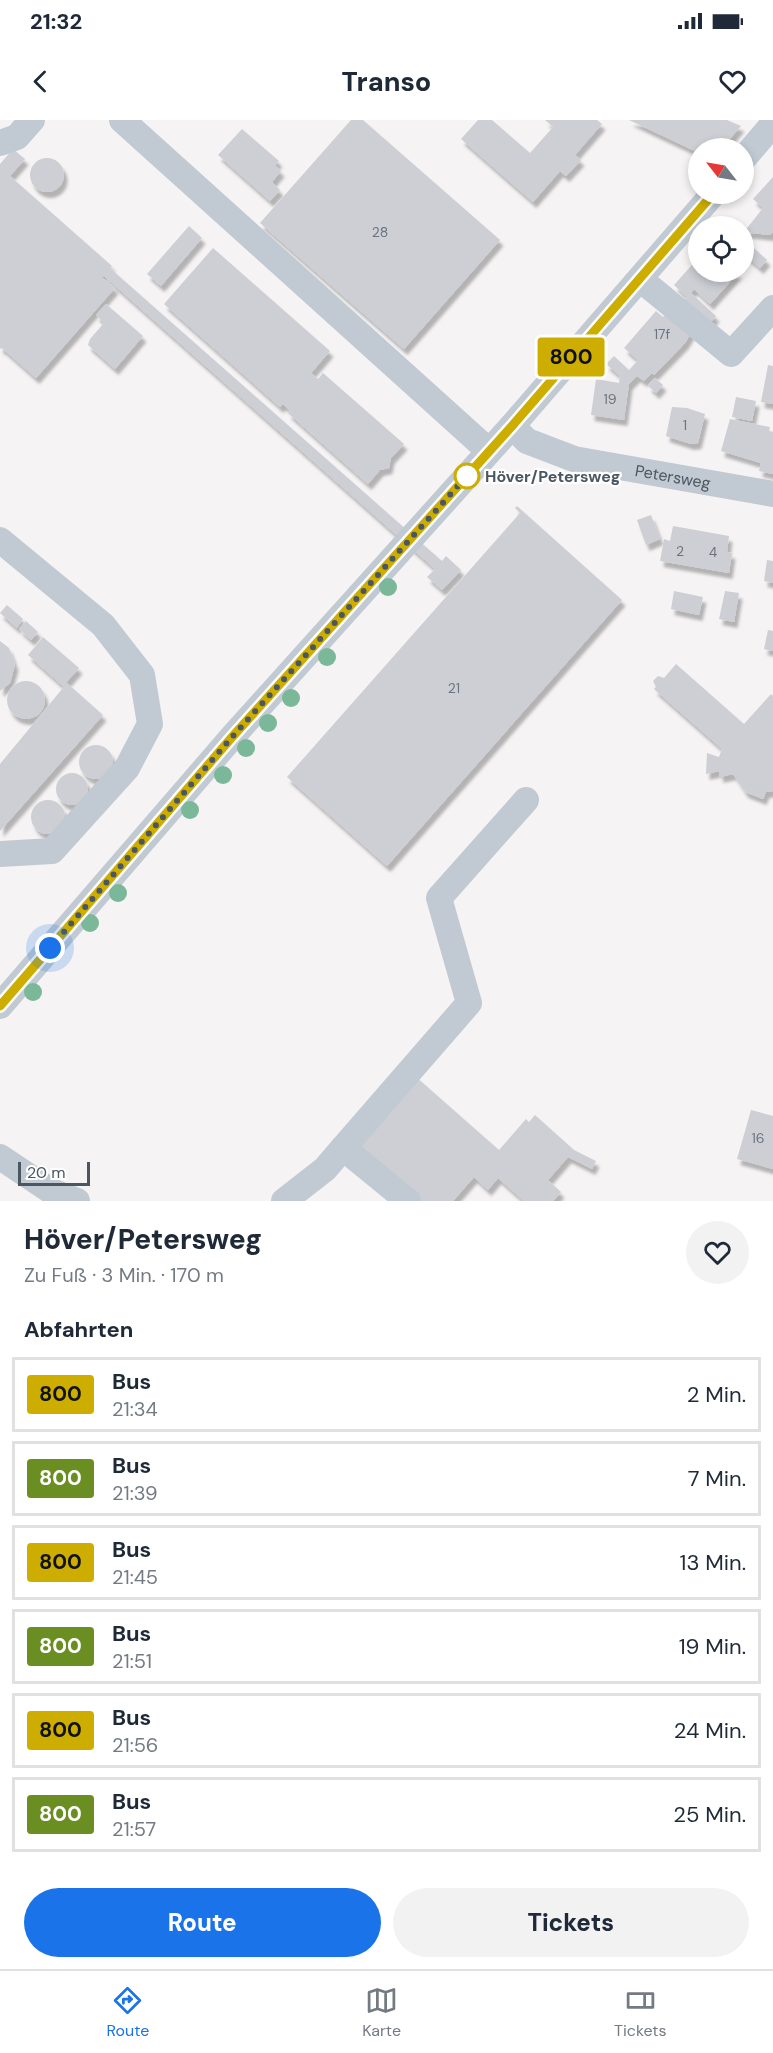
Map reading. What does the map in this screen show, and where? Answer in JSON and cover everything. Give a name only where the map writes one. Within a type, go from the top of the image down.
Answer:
[{"type":"street","points":[[0,143],[17,137],[32,120]]},
{"type":"street","points":[[122,120],[489,451]]},
{"type":"street","points":[[754,146],[773,124]]},
{"type":"street","points":[[0,1006],[233,736],[512,426],[704,204]]},
{"type":"street","points":[[640,279],[732,354],[773,308]]},
{"type":"street","name":"Petersweg","points":[[512,426],[527,441],[574,459],[773,494]]},
{"type":"street","points":[[0,540],[102,625],[142,675],[150,724],[127,768],[52,851],[0,854]]},
{"type":"street","points":[[284,1201],[325,1169],[469,1003],[439,898],[526,800]]},
{"type":"street","points":[[343,1148],[408,1201]]},
{"type":"street","points":[[0,1157],[51,1191],[77,1201]]},
{"type":"building","points":[[351,120],[363,120],[500,240],[404,349],[260,223]]},
{"type":"building","points":[[478,120],[492,120],[530,153],[553,127],[545,120],[597,120],[602,124],[575,155],[581,160],[566,176],[560,171],[533,202],[461,139]]},
{"type":"building","points":[[629,120],[727,120],[741,126],[731,138],[688,138],[688,148]]},
{"type":"building","points":[[242,129],[279,161],[275,165],[281,171],[272,182],[280,190],[270,201],[218,155]]},
{"type":"building","points":[[13,149],[25,159],[10,176],[112,266],[99,281],[103,278],[115,288],[36,378],[2,348],[0,349],[0,164]]},
{"type":"building","points":[[47,158],[59,163],[64,175],[59,187],[47,192],[35,187],[30,175],[35,163]]},
{"type":"building","points":[[773,177],[773,232],[770,235],[754,233],[754,219],[763,208],[754,198]]},
{"type":"building","points":[[189,226],[202,238],[161,286],[147,274]]},
{"type":"building","points":[[213,248],[330,351],[311,373],[318,379],[323,373],[404,444],[391,458],[389,468],[380,470],[368,484],[288,413],[290,411],[283,404],[280,407],[164,304]]},
{"type":"building","points":[[754,248],[767,260],[760,268],[754,263]]},
{"type":"building","points":[[111,269],[442,561],[446,556],[461,570],[442,590],[427,577],[435,569],[104,276]]},
{"type":"building","points":[[688,269],[688,282],[730,282],[710,304],[694,289],[691,293],[716,316],[709,324],[683,301],[687,297],[674,285]]},
{"type":"building","points":[[106,304],[143,336],[115,369],[88,345],[90,339],[104,323],[96,315]]},
{"type":"building","points":[[669,309],[693,330],[685,343],[654,375],[652,373],[644,381],[637,376],[629,384],[624,420],[591,415],[596,379],[619,383],[620,376],[606,364],[614,356],[629,370],[638,360],[624,348],[656,311],[663,317]]},
{"type":"building","points":[[768,365],[773,366],[773,404],[761,402]]},
{"type":"building","points":[[655,378],[663,385],[656,393],[648,386]]},
{"type":"building","points":[[736,397],[756,401],[752,421],[732,417]]},
{"type":"building","points":[[672,407],[687,408],[705,414],[698,443],[691,444],[666,436]]},
{"type":"building","points":[[730,419],[770,427],[769,431],[773,432],[773,474],[759,471],[761,463],[721,451]]},
{"type":"building","points":[[517,506],[622,600],[387,866],[287,777],[520,513],[515,508]]},
{"type":"building","points":[[651,515],[660,539],[646,545],[637,520]]},
{"type":"building","points":[[673,526],[729,536],[727,552],[732,553],[729,573],[660,561],[664,539],[670,541]]},
{"type":"building","points":[[767,560],[773,561],[773,583],[764,581]]},
{"type":"building","points":[[674,591],[703,597],[699,615],[671,609]]},
{"type":"building","points":[[725,591],[739,593],[734,622],[719,619]]},
{"type":"building","points":[[7,605],[23,619],[17,628],[0,613]]},
{"type":"building","points":[[26,621],[38,632],[31,640],[19,629]]},
{"type":"building","points":[[768,630],[773,631],[773,651],[764,649]]},
{"type":"building","points":[[43,637],[79,668],[63,686],[28,655]]},
{"type":"building","points":[[0,641],[9,648],[15,665],[10,683],[0,691]]},
{"type":"building","points":[[676,664],[744,724],[771,694],[773,696],[773,791],[766,792],[763,799],[745,792],[733,774],[720,777],[719,771],[706,774],[707,753],[719,757],[722,749],[654,689],[656,687],[653,681],[658,676],[664,678]]},
{"type":"building","points":[[26,681],[39,687],[45,700],[39,713],[26,719],[13,713],[7,700],[13,687]]},
{"type":"building","points":[[67,683],[103,715],[0,831],[0,764]]},
{"type":"building","points":[[96,745],[108,750],[113,762],[108,774],[96,779],[84,774],[79,762],[84,750]]},
{"type":"building","points":[[72,773],[84,777],[88,789],[84,801],[72,805],[60,801],[56,789],[60,777]]},
{"type":"building","points":[[48,800],[60,805],[65,817],[60,829],[48,834],[36,829],[31,817],[36,805]]},
{"type":"building","points":[[415,1076],[499,1150],[526,1119],[529,1122],[535,1115],[574,1150],[596,1161],[592,1169],[568,1157],[548,1180],[561,1192],[553,1201],[524,1201],[498,1178],[488,1190],[474,1177],[453,1201],[419,1201],[355,1145]]},
{"type":"building","points":[[751,1110],[773,1116],[773,1169],[737,1159]]},
{"type":"bus line","name":"800","points":[[0,1006],[233,736],[512,426],[704,204]]},
{"type":"place","name":"Höver/Petersweg","points":[[467,476]]},
{"type":"route","points":[[50,948],[233,736],[467,476]]}]
